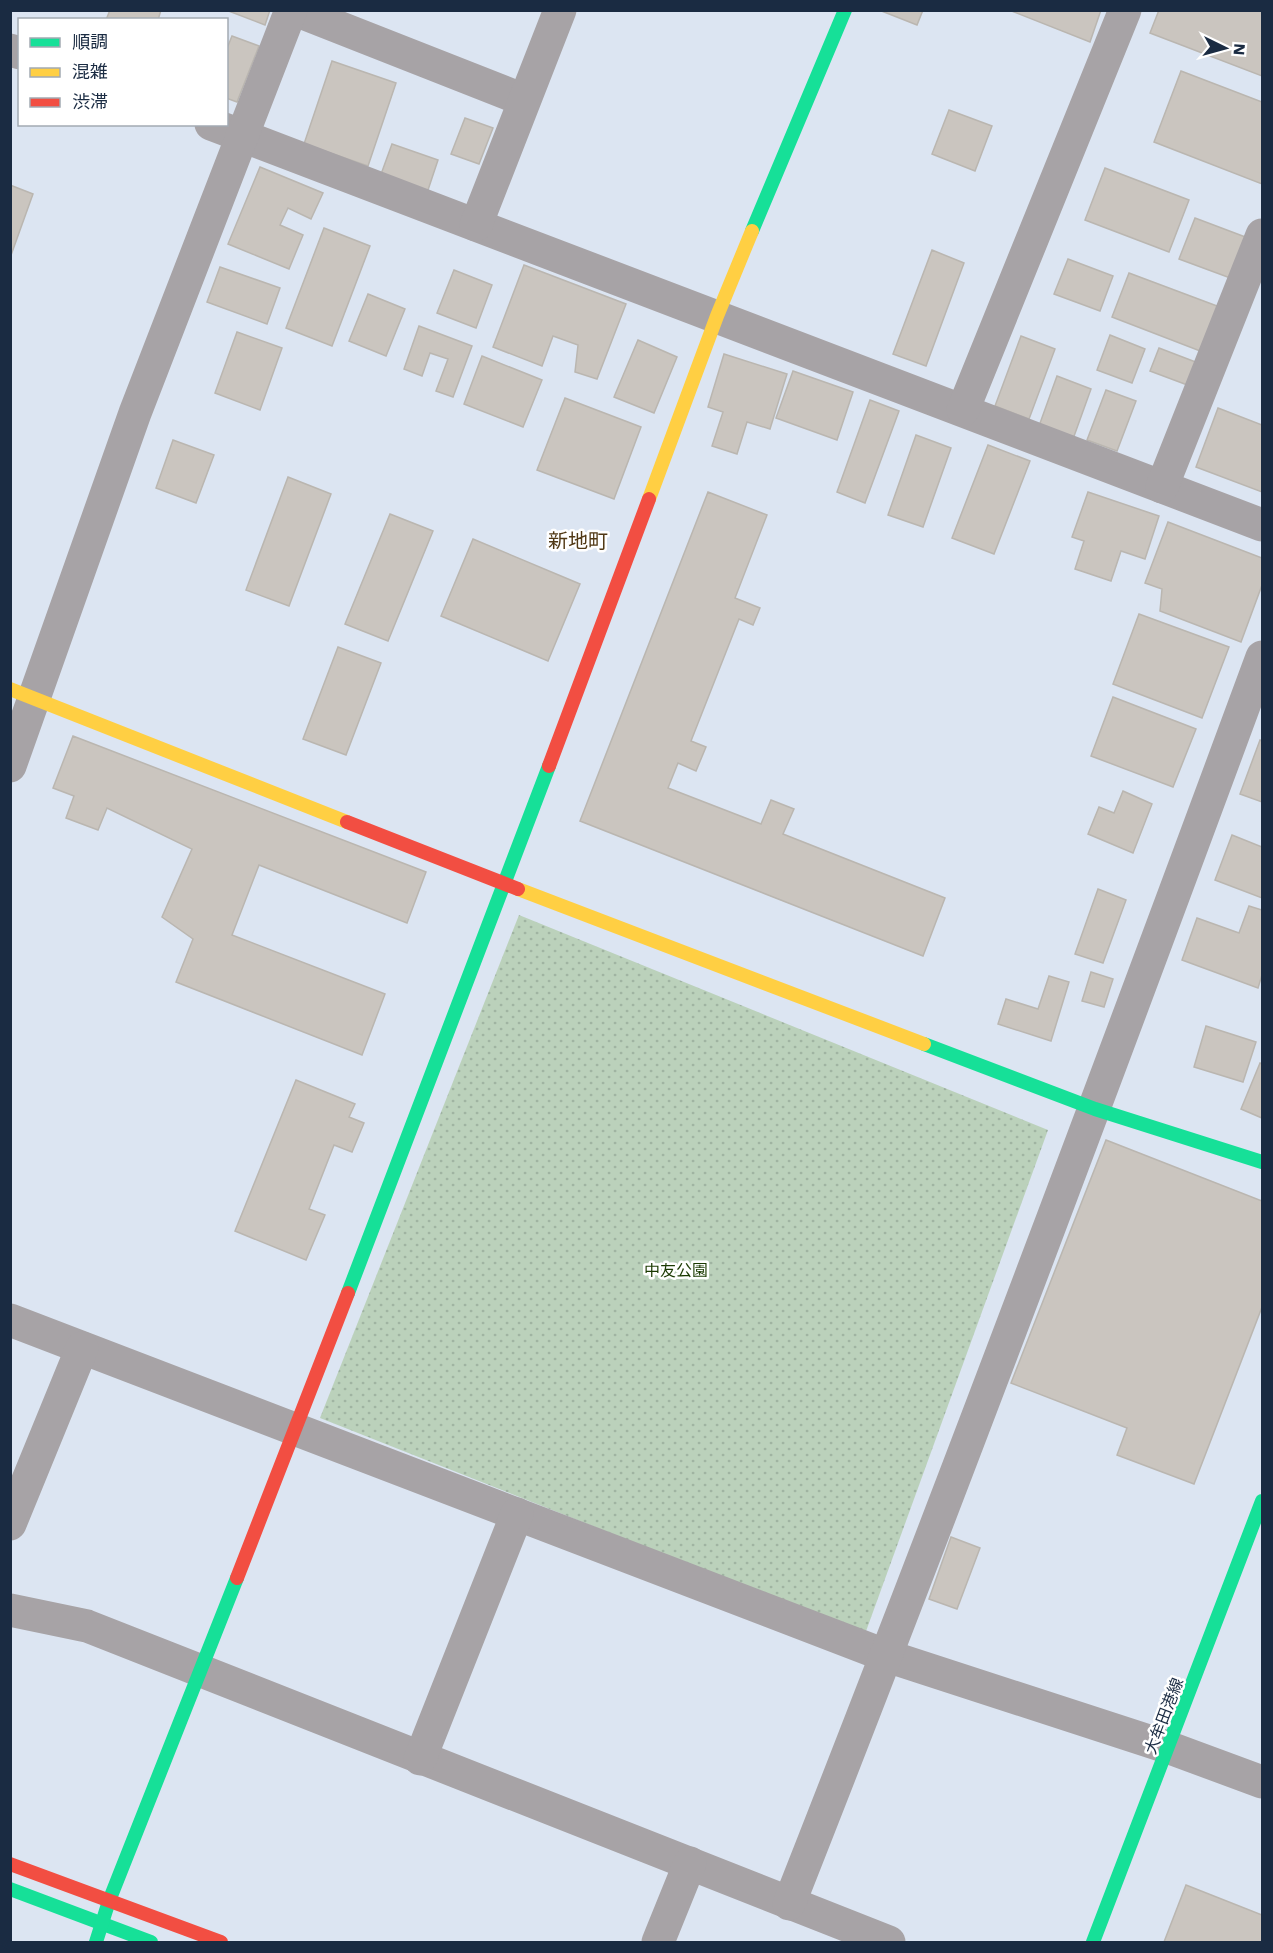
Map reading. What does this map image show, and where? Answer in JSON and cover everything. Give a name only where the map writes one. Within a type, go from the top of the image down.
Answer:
[{"type":"street","points":[[10,766],[23,693],[293,10],[524,100]]},
{"type":"street","points":[[477,225],[560,10]]},
{"type":"street","points":[[96,1942],[109,1901],[295,1430],[505,884],[717,316],[845,10]]},
{"type":"street","points":[[963,410],[1125,10]]},
{"type":"street","points":[[216,126],[1263,525]]},
{"type":"street","points":[[1162,487],[1263,235]]},
{"type":"street","points":[[789,1904],[887,1656],[1095,1109],[1263,657]]},
{"type":"street","points":[[23,693],[505,884],[1095,1109],[1263,1162]]},
{"type":"street","points":[[10,1320],[887,1656],[1170,1748],[1263,1782]]},
{"type":"street","points":[[10,1524],[82,1348]]},
{"type":"street","name":"大牟田港線","points":[[1093,1942],[1170,1748],[1263,1501]]},
{"type":"street","points":[[420,1759],[517,1514]]},
{"type":"street","points":[[10,1610],[87,1626],[198,1673],[889,1942]]},
{"type":"street","points":[[10,1863],[221,1942]]},
{"type":"street","points":[[658,1942],[690,1863]]},
{"type":"street","points":[[10,1889],[151,1942]]},
{"type":"green space","name":"中友公園","points":[[519,915],[1048,1130],[865,1634],[320,1418]]},
{"type":"building","points":[[110,10],[161,10],[159,18],[107,18]]},
{"type":"building","points":[[226,10],[270,10],[265,25]]},
{"type":"building","points":[[879,10],[923,10],[917,25]]},
{"type":"building","points":[[1009,10],[1101,10],[1090,42]]},
{"type":"building","points":[[1159,10],[1262,10],[1262,76],[1150,33]]},
{"type":"building","points":[[232,36],[259,46],[237,102],[228,99],[228,46]]},
{"type":"building","points":[[332,61],[396,83],[368,166],[304,144]]},
{"type":"building","points":[[1181,71],[1262,102],[1262,184],[1154,142]]},
{"type":"building","points":[[949,110],[992,126],[975,171],[932,154]]},
{"type":"building","points":[[465,118],[493,128],[479,164],[451,154]]},
{"type":"building","points":[[392,144],[438,160],[427,193],[380,177]]},
{"type":"building","points":[[260,167],[323,193],[311,219],[288,208],[280,225],[303,235],[289,269],[228,244]]},
{"type":"building","points":[[1105,168],[1189,200],[1169,252],[1085,220]]},
{"type":"building","points":[[10,185],[33,194],[10,258]]},
{"type":"building","points":[[1195,218],[1248,238],[1233,279],[1179,259]]},
{"type":"building","points":[[324,228],[370,246],[332,346],[286,328]]},
{"type":"building","points":[[932,250],[964,263],[926,366],[893,354]]},
{"type":"building","points":[[1068,259],[1113,276],[1100,311],[1054,294]]},
{"type":"building","points":[[524,265],[626,304],[597,379],[575,372],[578,345],[553,336],[542,366],[493,347]]},
{"type":"building","points":[[220,267],[280,288],[267,324],[207,302]]},
{"type":"building","points":[[454,270],[492,285],[476,328],[437,313]]},
{"type":"building","points":[[1129,273],[1225,309],[1208,354],[1112,317]]},
{"type":"building","points":[[368,294],[405,309],[386,356],[349,341]]},
{"type":"building","points":[[419,326],[472,346],[453,397],[436,391],[448,359],[430,353],[422,376],[404,369]]},
{"type":"building","points":[[237,332],[282,348],[260,410],[215,393]]},
{"type":"building","points":[[1110,335],[1145,349],[1132,383],[1097,370]]},
{"type":"building","points":[[1021,336],[1055,349],[1029,419],[995,406]]},
{"type":"building","points":[[638,340],[677,357],[654,413],[614,397]]},
{"type":"building","points":[[1159,348],[1206,366],[1198,389],[1150,371]]},
{"type":"building","points":[[724,354],[787,374],[770,429],[747,422],[737,454],[712,446],[723,412],[708,407]]},
{"type":"building","points":[[482,356],[542,380],[523,427],[464,404]]},
{"type":"building","points":[[793,371],[853,392],[837,440],[776,418]]},
{"type":"building","points":[[1057,376],[1091,389],[1073,439],[1039,426]]},
{"type":"building","points":[[1106,390],[1136,401],[1117,451],[1087,440]]},
{"type":"building","points":[[565,398],[641,427],[614,499],[537,470]]},
{"type":"building","points":[[870,400],[899,411],[865,503],[837,492]]},
{"type":"building","points":[[1218,408],[1262,425],[1262,492],[1196,467]]},
{"type":"building","points":[[916,435],[951,448],[923,527],[888,515]]},
{"type":"building","points":[[173,440],[214,455],[196,503],[156,488]]},
{"type":"building","points":[[988,445],[1030,461],[994,554],[952,538]]},
{"type":"building","points":[[288,477],[331,494],[289,606],[246,590]]},
{"type":"building","points":[[708,492],[767,515],[735,598],[760,608],[753,625],[739,619],[691,741],[706,747],[696,771],[678,763],[668,788],[761,824],[771,800],[794,809],[783,834],[945,898],[923,956],[580,821]]},
{"type":"building","points":[[1088,492],[1159,516],[1145,559],[1121,551],[1111,581],[1075,569],[1084,541],[1072,537]]},
{"type":"building","points":[[390,514],[433,531],[388,641],[345,624]]},
{"type":"building","points":[[1168,522],[1262,558],[1262,585],[1241,642],[1160,611],[1162,589],[1145,583]]},
{"type":"building","points":[[473,539],[580,584],[548,661],[441,616]]},
{"type":"building","points":[[1139,614],[1229,647],[1202,718],[1113,684]]},
{"type":"building","points":[[338,647],[381,663],[346,755],[303,739]]},
{"type":"building","points":[[1113,697],[1196,729],[1173,787],[1091,756]]},
{"type":"building","points":[[73,736],[426,872],[407,923],[259,865],[232,935],[385,994],[362,1055],[176,982],[193,939],[162,917],[192,849],[107,808],[98,830],[66,818],[74,796],[53,788]]},
{"type":"building","points":[[1260,740],[1262,741],[1262,802],[1240,794]]},
{"type":"building","points":[[1123,791],[1152,804],[1133,853],[1088,834],[1099,807],[1114,813]]},
{"type":"building","points":[[1232,835],[1262,847],[1262,898],[1215,880]]},
{"type":"building","points":[[1098,889],[1126,900],[1103,963],[1075,954]]},
{"type":"building","points":[[1249,906],[1262,910],[1262,975],[1258,988],[1182,960],[1197,918],[1239,933]]},
{"type":"building","points":[[1091,972],[1113,979],[1104,1007],[1082,1001]]},
{"type":"building","points":[[1049,976],[1069,982],[1051,1041],[998,1024],[1006,999],[1038,1009]]},
{"type":"building","points":[[1206,1026],[1256,1042],[1243,1082],[1194,1067]]},
{"type":"building","points":[[1260,1063],[1262,1064],[1262,1118],[1241,1109]]},
{"type":"building","points":[[296,1080],[355,1104],[349,1117],[364,1123],[352,1152],[334,1145],[309,1209],[325,1215],[306,1260],[235,1231]]},
{"type":"building","points":[[1106,1140],[1262,1201],[1262,1307],[1194,1484],[1117,1455],[1127,1428],[1011,1383]]},
{"type":"building","points":[[951,1537],[980,1548],[957,1609],[929,1599]]},
{"type":"building","points":[[1186,1885],[1262,1915],[1262,1942],[1164,1942]]},
{"type":"traffic: fast","points":[[752,231],[845,10]]},
{"type":"traffic: fast","points":[[348,1293],[549,766]]},
{"type":"traffic: fast","points":[[924,1044],[1095,1109],[1262,1162]]},
{"type":"traffic: fast","points":[[1093,1942],[1262,1501]]},
{"type":"traffic: fast","points":[[96,1942],[109,1901],[237,1578]]},
{"type":"traffic: fast","points":[[10,1889],[151,1942]]},
{"type":"traffic: slow","points":[[649,499],[717,316],[752,231]]},
{"type":"traffic: slow","points":[[10,689],[347,822]]},
{"type":"traffic: slow","points":[[518,889],[924,1044]]},
{"type":"traffic: jam","points":[[549,766],[649,499]]},
{"type":"traffic: jam","points":[[347,822],[518,889]]},
{"type":"traffic: jam","points":[[237,1578],[348,1293]]},
{"type":"traffic: jam","points":[[10,1864],[221,1942]]},
{"type":"district","name":"新地町","points":[[578,541]]}]
